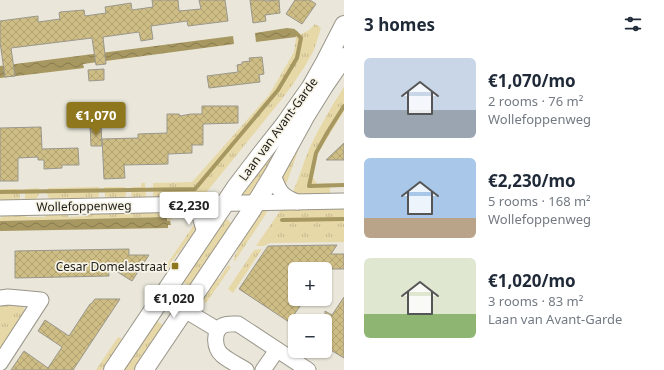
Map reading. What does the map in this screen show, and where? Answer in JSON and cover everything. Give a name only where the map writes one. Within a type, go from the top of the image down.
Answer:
[{"type":"street","name":"Laan van Avant-Garde","points":[[114,370],[225,203],[249,169],[285,124],[324,64],[344,25]]},
{"type":"street","name":"Laan van Avant-Garde","points":[[144,370],[255,203],[306,115],[344,57]]},
{"type":"street","points":[[272,175],[283,195],[297,202]]},
{"type":"street","name":"Wollefoppenweg","points":[[0,208],[344,201]]},
{"type":"street","points":[[192,204],[198,209],[205,233]]},
{"type":"street","points":[[0,298],[8,297],[42,300],[0,363]]},
{"type":"street","points":[[163,297],[218,330]]},
{"type":"street","points":[[246,370],[221,354],[218,350],[215,340],[218,330],[222,326],[228,324],[238,324],[308,370]]},
{"type":"street","points":[[264,370],[277,350]]},
{"type":"green space","points":[[315,24],[321,28],[314,50],[305,66],[282,99],[201,199],[155,200],[153,196],[153,183],[192,182],[269,95],[294,52],[296,37],[309,30]]},
{"type":"green space","points":[[344,35],[344,51],[250,196],[245,196],[242,194]]},
{"type":"green space","points":[[344,87],[344,111],[318,153],[313,178],[317,184],[330,183],[330,197],[292,194],[310,147]]},
{"type":"green space","points":[[312,121],[299,148],[287,182],[284,186],[278,174]]},
{"type":"green space","points":[[141,183],[145,183],[146,196],[143,200],[134,200],[131,195],[132,187],[141,187]]},
{"type":"green space","points":[[99,187],[99,196],[97,201],[51,202],[47,194],[48,188]]},
{"type":"green space","points":[[104,187],[125,187],[126,195],[123,200],[107,201]]},
{"type":"green space","points":[[39,188],[39,194],[35,202],[27,202],[25,198],[25,189]]},
{"type":"green space","points":[[0,189],[19,189],[20,198],[18,203],[0,203]]},
{"type":"green space","points":[[344,207],[344,242],[269,243],[264,246],[256,246],[282,208]]},
{"type":"green space","points":[[269,209],[235,261],[233,260],[238,250],[233,247],[256,212]]},
{"type":"green space","points":[[178,210],[170,221],[167,222],[167,217],[0,221],[2,214],[25,213],[26,217],[45,217],[45,213],[68,212],[68,217],[88,216],[88,212]]},
{"type":"green space","points":[[224,219],[228,220],[232,224],[193,288],[180,280]]},
{"type":"green space","points":[[196,222],[198,235],[193,242],[188,240],[167,270],[165,267]]},
{"type":"green space","points":[[262,249],[233,293],[228,289],[254,250]]},
{"type":"green space","points":[[228,265],[231,267],[206,303],[199,298],[214,276],[219,279]]},
{"type":"green space","points":[[0,302],[12,302],[19,304],[26,312],[0,357]]},
{"type":"green space","points":[[154,319],[167,328],[139,370],[120,370]]},
{"type":"green space","points":[[118,337],[122,339],[102,370],[96,370]]},
{"type":"water","points":[[287,28],[295,29],[296,37],[256,42],[255,33]]},
{"type":"water","points":[[233,36],[234,44],[83,64],[84,68],[0,78],[0,66]]},
{"type":"water","points":[[167,217],[167,221],[170,221],[171,225],[168,225],[168,228],[0,231],[0,221]]},
{"type":"building","points":[[152,0],[178,0],[179,11],[201,9],[199,0],[225,0],[228,21],[188,26],[187,21],[151,26],[153,39],[141,41],[139,32],[103,37],[106,64],[96,65],[92,38],[11,48],[15,76],[5,77],[0,42],[0,21],[38,16],[38,22],[60,19],[60,12],[84,10],[85,16],[106,13],[105,7],[131,3],[132,10],[153,7]]},
{"type":"building","points":[[250,0],[279,0],[280,13],[265,15],[266,21],[253,23]]},
{"type":"building","points":[[295,0],[310,0],[316,4],[302,24],[286,14]]},
{"type":"building","points":[[262,57],[264,74],[259,75],[260,82],[209,88],[207,76],[238,72],[237,65],[242,64],[242,62],[250,61],[249,58]]},
{"type":"building","points":[[104,69],[104,80],[89,81],[88,70]]},
{"type":"building","points":[[202,106],[238,106],[238,123],[203,124],[203,145],[192,145],[192,153],[168,154],[168,164],[124,165],[125,178],[104,179],[102,139],[138,138],[138,134],[167,133],[167,114],[179,114],[180,116],[202,114]]},
{"type":"building","points":[[90,125],[101,125],[102,146],[91,146]]},
{"type":"building","points":[[41,127],[42,149],[78,148],[79,165],[62,165],[62,168],[44,169],[44,160],[38,160],[38,157],[18,158],[18,181],[0,181],[0,128]]},
{"type":"building","points":[[344,143],[344,160],[326,160]]},
{"type":"building","points":[[337,245],[331,254],[344,254],[344,269],[332,269],[332,262],[288,262],[288,306],[300,306],[295,314],[288,314],[288,321],[239,289],[268,246]]},
{"type":"building","points":[[129,249],[129,255],[149,255],[132,281],[108,266],[109,276],[15,278],[15,251]]},
{"type":"building","points":[[344,297],[344,358],[332,351],[332,315]]},
{"type":"building","points":[[95,299],[120,299],[73,370],[11,370],[24,351],[48,368],[62,347],[38,331],[45,320],[69,336],[90,304]]},
{"type":"waterway","points":[[0,192],[195,189],[278,90],[297,58],[301,38],[295,32],[292,33]]},
{"type":"waterway","points":[[344,106],[316,153],[309,186],[344,185]]},
{"type":"waterway","points":[[282,220],[344,219]]},
{"type":"place","name":"Cesar Domelastraat","points":[[175,266]]}]
